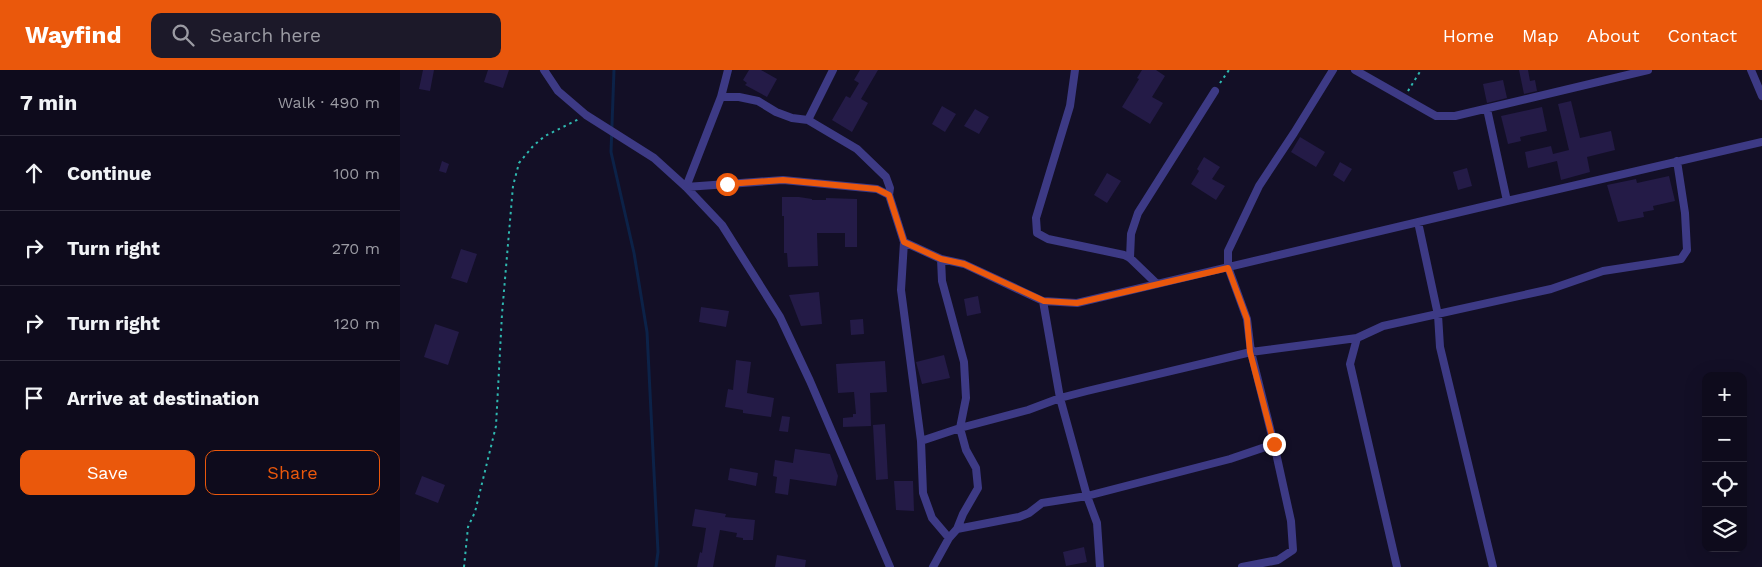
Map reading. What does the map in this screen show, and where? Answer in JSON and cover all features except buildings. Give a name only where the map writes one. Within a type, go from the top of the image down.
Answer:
[{"type":"street","points":[[544,70],[558,91],[586,115],[654,158],[686,187],[722,225],[780,317],[810,381],[890,567]]},
{"type":"street","points":[[686,187],[721,97],[728,70]]},
{"type":"street","points":[[808,120],[833,70]]},
{"type":"street","points":[[1075,70],[1070,106],[1036,218],[1037,233],[1048,239],[1124,255],[1130,258],[1157,284]]},
{"type":"street","points":[[1242,567],[1278,560],[1294,550],[1291,521],[1274,444],[1250,352],[1247,319],[1228,268],[1228,251],[1259,186],[1294,134],[1333,70]]},
{"type":"street","points":[[1355,70],[1436,116],[1455,116],[1648,70]]},
{"type":"street","points":[[1751,70],[1762,96]]},
{"type":"street","points":[[1130,258],[1131,234],[1138,213],[1215,91]]},
{"type":"street","points":[[721,97],[758,101],[776,112],[792,118],[808,120],[857,149],[886,177],[890,188],[889,195],[904,242],[901,290],[921,441],[923,493],[932,518],[949,538]]},
{"type":"street","points":[[1487,109],[1507,201]]},
{"type":"street","points":[[904,242],[941,259],[964,264],[1044,301],[1077,303],[1762,142]]},
{"type":"street","points":[[921,441],[960,428],[1028,410],[1060,398],[1250,352],[1357,338],[1383,326],[1551,289],[1602,271],[1681,259],[1687,250],[1685,213],[1677,161]]},
{"type":"street","points":[[686,187],[783,180],[877,189],[889,195]]},
{"type":"street","points":[[1418,222],[1438,315],[1440,347],[1493,567]]},
{"type":"street","points":[[933,567],[949,538],[957,529],[962,514],[978,488],[976,468],[966,450],[960,428],[966,398],[964,362],[942,281],[941,259]]},
{"type":"street","points":[[1044,301],[1060,398],[1096,523],[1100,567]]},
{"type":"street","points":[[1357,338],[1350,364],[1397,567]]},
{"type":"street","points":[[957,529],[1019,517],[1029,513],[1042,503],[1087,496],[1230,459],[1274,444]]},
{"type":"path","points":[[1215,91],[1229,70]]},
{"type":"path","points":[[1405,97],[1421,70]]},
{"type":"path","points":[[464,567],[468,528],[475,512],[496,426],[502,314],[513,186],[520,163],[534,145],[545,136],[586,115]]},
{"type":"waterway","points":[[614,70],[611,152],[634,253],[647,332],[658,552],[656,567]]},
{"type":"route","points":[[727,184],[783,180],[877,189],[889,195],[904,242],[941,259],[964,264],[1044,301],[1077,303],[1228,268],[1247,319],[1250,352],[1274,444]]}]
